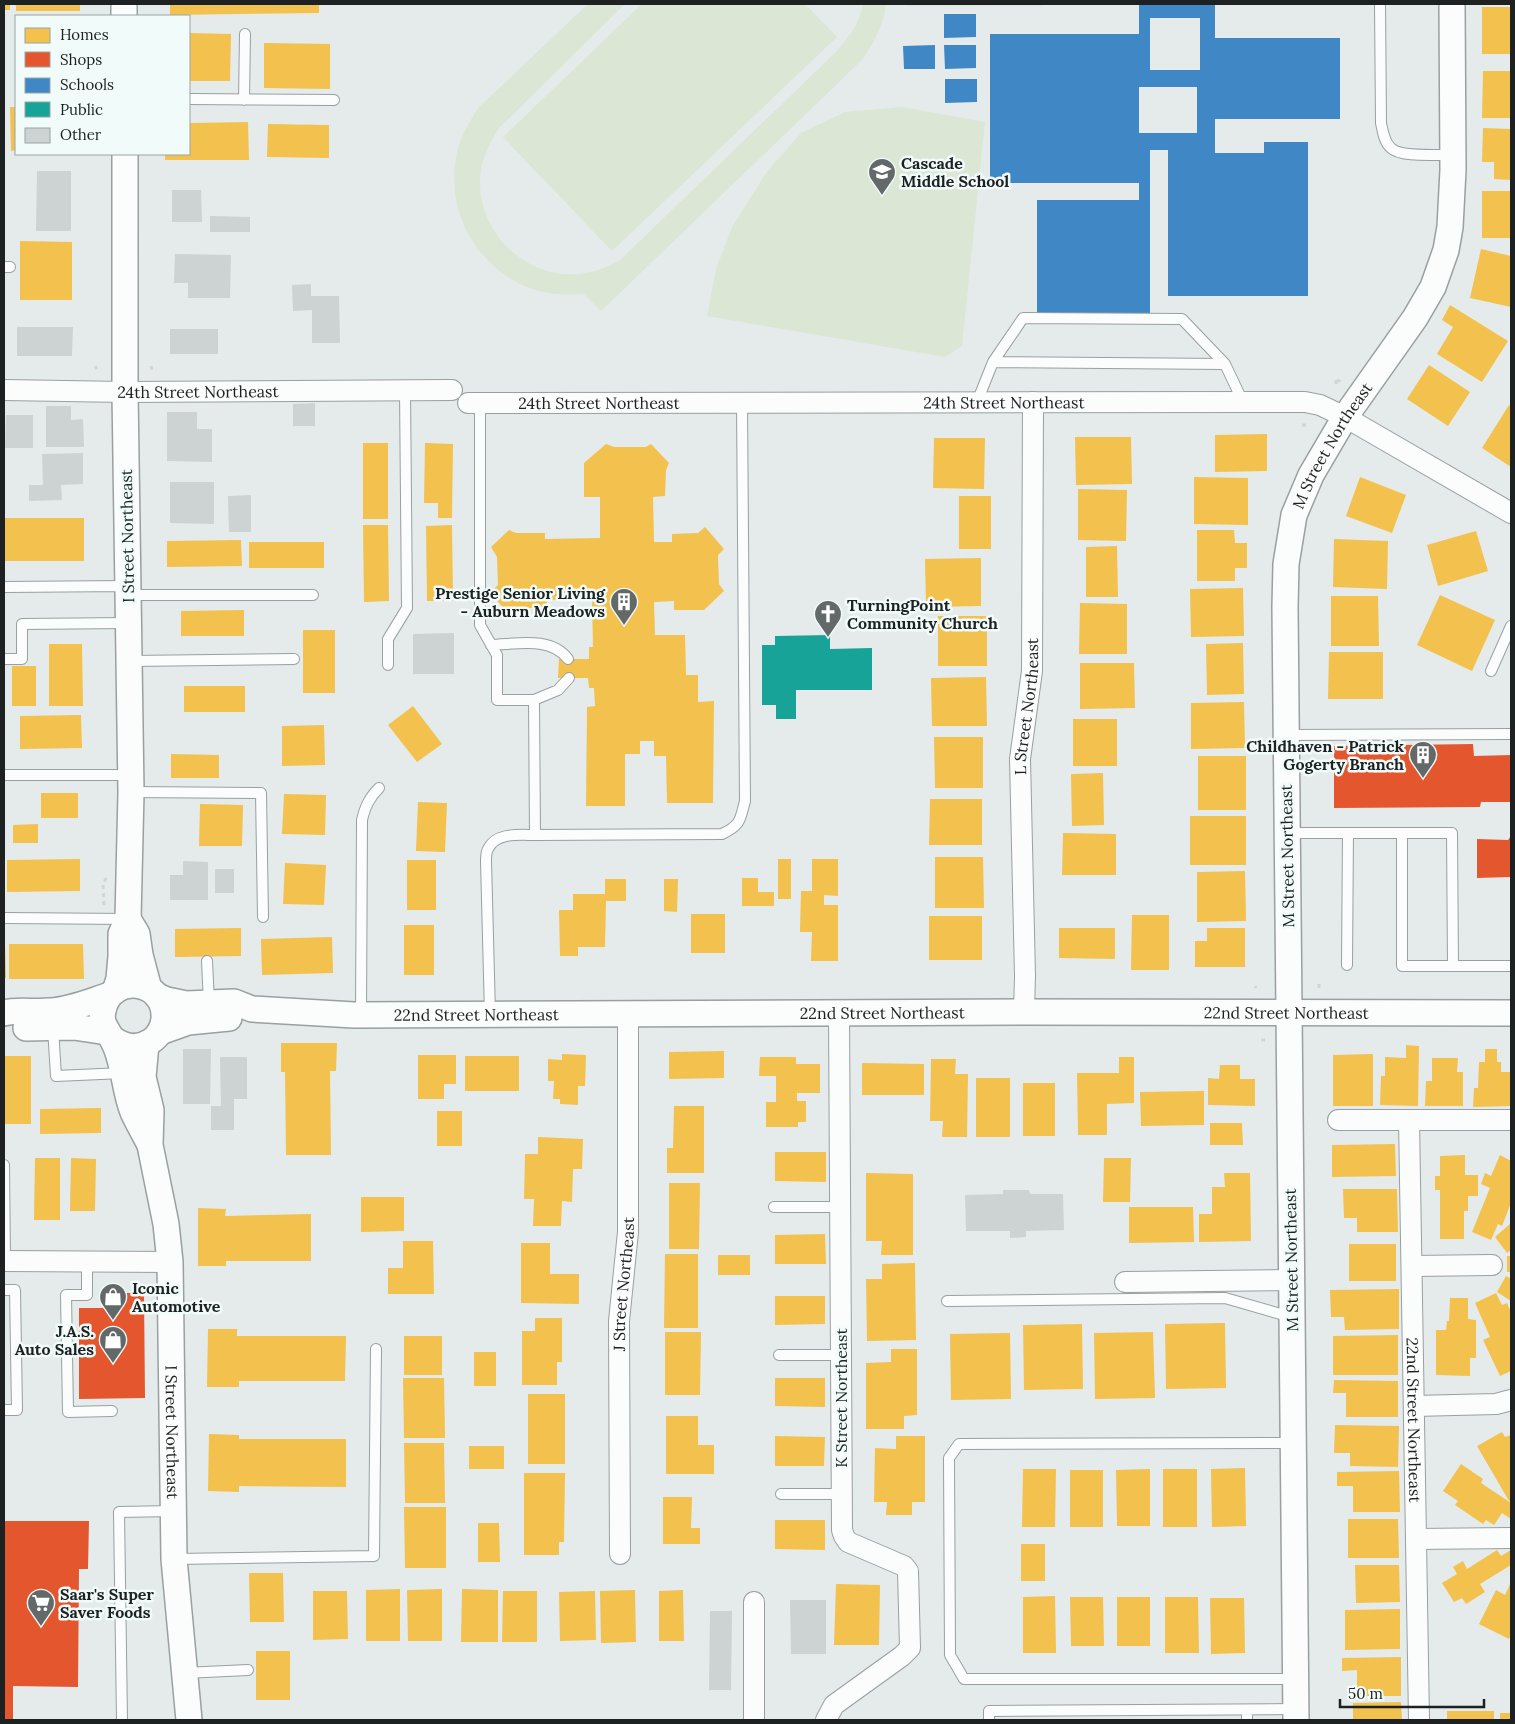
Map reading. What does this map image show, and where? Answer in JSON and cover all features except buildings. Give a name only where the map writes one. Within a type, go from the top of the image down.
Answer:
[{"type":"street","name":"M Street Northeast","points":[[1296,1715],[1288,1014],[1286,564],[1294,515],[1311,475],[1345,417],[1415,318],[1436,278],[1446,250],[1450,227],[1453,155],[1452,4]]},
{"type":"street","name":"I Street Northeast","points":[[125,155],[125,392],[131,784],[128,919],[121,934],[119,980],[113,993],[105,1003],[102,1013],[103,1023],[110,1036],[123,1074],[132,1111],[150,1145]]},
{"type":"street","name":"24th Street Northeast","points":[[4,390],[125,392],[452,390]]},
{"type":"street","name":"L Street Northeast","points":[[1024,1012],[1025,976],[1020,759],[1032,671],[1033,402]]},
{"type":"street","name":"24th Street Northeast","points":[[474,403],[1305,402],[1320,405],[1345,417],[1511,513]]},
{"type":"street","name":"I Street Northeast","points":[[128,919],[137,934],[140,955],[153,992],[162,1004],[164,1013],[164,1023],[153,1038],[143,1077],[151,1110],[150,1145],[166,1224],[170,1262],[174,1559],[183,1673],[189,1720]]},
{"type":"street","points":[[4,1013],[72,1008],[132,984],[153,992]]},
{"type":"street","name":"22nd Street Northeast","points":[[153,992],[167,1000],[186,1004],[234,1002],[252,1009],[361,1014],[1511,1013]]},
{"type":"street","name":"22nd Street Northeast","points":[[153,1038],[188,1022],[234,1018],[252,1009]]},
{"type":"street","name":"J Street Northeast","points":[[620,1554],[619,1321],[628,1232],[628,1014]]},
{"type":"street","name":"K Street Northeast","points":[[830,1712],[910,1648],[908,1571],[904,1566],[848,1542],[842,1530],[839,1014]]},
{"type":"street","points":[[4,1026],[13,1028],[74,1027],[110,1036],[120,1044],[129,1047],[138,1047],[153,1038]]},
{"type":"street","points":[[1338,1120],[1511,1120]]},
{"type":"street","name":"22nd Street Northeast","points":[[1409,1120],[1419,1720]]},
{"type":"street","points":[[4,1261],[170,1262]]},
{"type":"street","points":[[1412,1266],[1492,1265]]},
{"type":"street","points":[[1126,1282],[1292,1280]]},
{"type":"street","points":[[1414,1406],[1496,1404],[1511,1400]]},
{"type":"street","points":[[1416,1539],[1511,1538]]},
{"type":"street","points":[[754,1602],[754,1720]]},
{"type":"lane","points":[[1380,4],[1383,136],[1391,148],[1401,154],[1453,155]]},
{"type":"lane","points":[[244,100],[245,34]]},
{"type":"lane","points":[[190,99],[334,100]]},
{"type":"lane","points":[[977,402],[993,362],[1023,318],[1112,318],[1182,319],[1224,364],[1243,402]]},
{"type":"lane","points":[[993,362],[1224,364]]},
{"type":"lane","points":[[388,665],[388,639],[407,608],[405,390]]},
{"type":"lane","points":[[490,1014],[486,862],[488,849],[497,840],[505,836],[536,835],[722,834],[735,827],[740,818],[745,801],[742,402]]},
{"type":"lane","points":[[474,403],[480,625],[497,655],[497,700],[534,700],[558,690],[569,678]]},
{"type":"lane","points":[[4,587],[313,595]]},
{"type":"lane","points":[[4,659],[22,659],[22,624],[128,623]]},
{"type":"lane","points":[[1490,671],[1511,626]]},
{"type":"lane","points":[[491,645],[537,643],[553,646],[563,652],[568,659]]},
{"type":"lane","points":[[129,661],[294,659]]},
{"type":"lane","points":[[534,700],[536,835]]},
{"type":"lane","points":[[1286,735],[1511,734]]},
{"type":"lane","points":[[4,775],[261,793],[263,917]]},
{"type":"lane","points":[[361,1014],[362,820],[365,808],[372,795],[379,788]]},
{"type":"lane","points":[[1287,833],[1452,833],[1453,966]]},
{"type":"lane","points":[[1348,833],[1348,965]]},
{"type":"lane","points":[[1402,833],[1402,966],[1511,966]]},
{"type":"lane","points":[[4,918],[128,919]]},
{"type":"lane","points":[[207,961],[209,1004]]},
{"type":"lane","points":[[52,1028],[56,1076],[123,1074]]},
{"type":"lane","points":[[4,1165],[4,1261]]},
{"type":"lane","points":[[774,1207],[840,1207]]},
{"type":"lane","points":[[87,1262],[87,1295],[66,1295],[68,1412],[112,1411]]},
{"type":"lane","points":[[4,1290],[16,1290],[16,1410],[4,1410]]},
{"type":"lane","points":[[947,1302],[1225,1298],[1292,1318]]},
{"type":"lane","points":[[174,1559],[374,1556],[376,1349]]},
{"type":"lane","points":[[779,1355],[841,1355]]},
{"type":"lane","points":[[1293,1443],[959,1444],[949,1458],[950,1655],[964,1679],[1295,1679]]},
{"type":"lane","points":[[781,1494],[842,1494]]},
{"type":"lane","points":[[122,1720],[120,1512],[173,1511]]},
{"type":"lane","points":[[183,1673],[248,1670]]},
{"type":"lane","points":[[989,1720],[989,1711],[1296,1715]]},
{"type":"path","points":[[1261,1040],[1266,1040]]},
{"type":"green space","points":[[588,4],[625,4],[498,129],[486,152],[480,179],[482,200],[488,219],[498,236],[511,251],[527,262],[546,270],[565,274],[586,273],[619,261],[836,52],[856,24],[863,4],[886,4],[878,33],[863,59],[601,311],[584,294],[538,291],[517,282],[498,270],[482,254],[460,216],[455,194],[454,172],[458,149],[464,133],[478,108]]},
{"type":"green space","points":[[642,4],[805,4],[837,37],[612,251],[503,137]]},
{"type":"green space","points":[[906,4],[1042,4],[1042,6],[906,6]]},
{"type":"green space","points":[[902,107],[985,122],[962,346],[945,357],[707,316],[716,269],[732,227],[766,173],[801,133],[845,112]]},
{"type":"place","name":"Cascade Middle School","points":[[882,196]]},
{"type":"place","name":"Prestige Senior Living - Auburn Meadows","points":[[624,626]]},
{"type":"place","name":"TurningPoint Community Church","points":[[828,638]]},
{"type":"place","name":"Childhaven - Patrick Gogerty Branch","points":[[1423,779]]},
{"type":"place","name":"Iconic Automotive","points":[[113,1321]]},
{"type":"place","name":"J.A.S. Auto Sales","points":[[113,1364]]},
{"type":"place","name":"Saar's Super Saver Foods","points":[[41,1627]]}]
